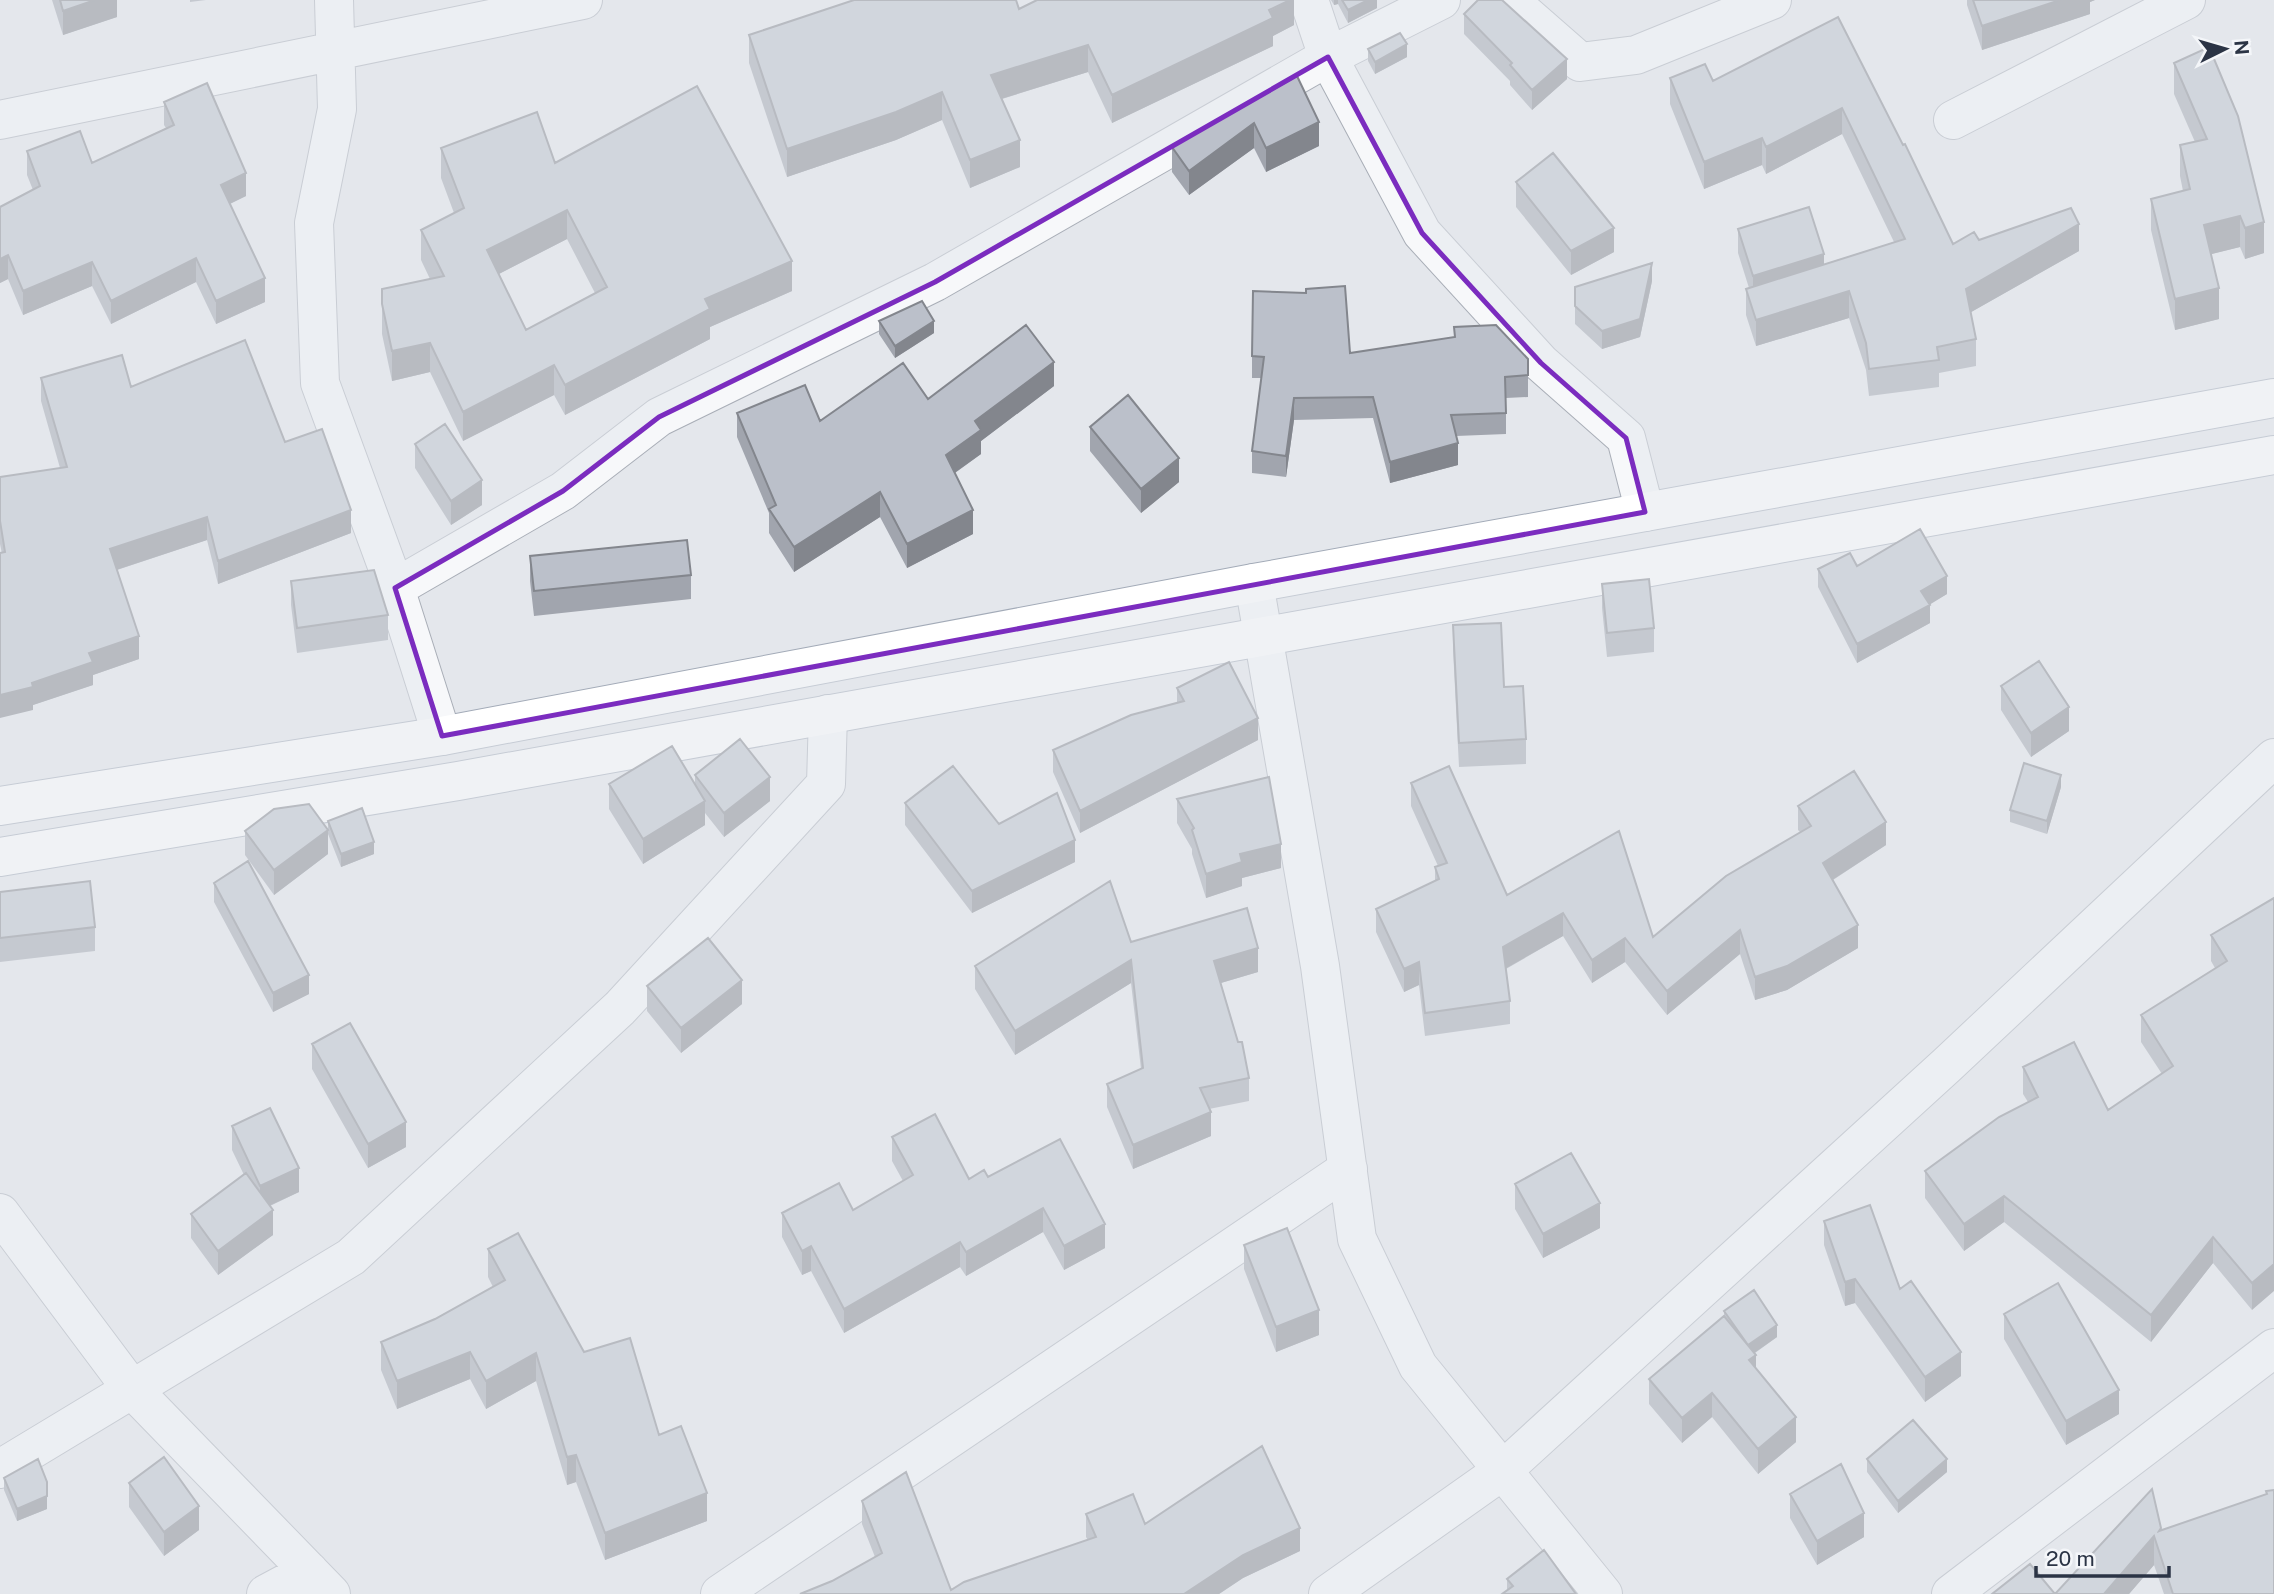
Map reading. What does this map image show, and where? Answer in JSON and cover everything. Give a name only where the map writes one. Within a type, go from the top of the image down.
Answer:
[{"type":"main road","points":[[0,806],[442,736],[1254,583],[2274,398]]},
{"type":"main road","points":[[0,857],[828,714],[2274,455]]},
{"type":"street","points":[[334,0],[337,109],[314,223],[320,383],[396,588],[442,736]]},
{"type":"street","points":[[0,120],[583,0]]},
{"type":"street","points":[[1309,0],[1328,57],[1422,233],[1541,363],[1626,438],[1645,512]]},
{"type":"street","points":[[396,588],[563,491],[659,417],[935,282],[1328,57],[1441,0]]},
{"type":"street","points":[[1509,0],[1580,62],[1636,55],[1772,0]]},
{"type":"street","points":[[1953,120],[2186,0]]},
{"type":"street","points":[[1254,583],[1320,966],[1357,1238],[1418,1366],[1603,1594]]},
{"type":"street","points":[[0,1469],[351,1257],[620,1008],[826,784],[828,714]]},
{"type":"street","points":[[1328,1594],[1502,1471],[1947,1065],[2274,758]]},
{"type":"street","points":[[720,1594],[1348,1169]]},
{"type":"street","points":[[0,1213],[131,1388],[320,1583]]},
{"type":"street","points":[[1951,1594],[2274,1348]]},
{"type":"street","points":[[266,1594],[320,1583]]},
{"type":"highlighted area","points":[[1328,57],[1422,233],[1541,363],[1626,438],[1645,512],[442,736],[395,588],[563,491],[659,417],[935,282]]},
{"type":"building","points":[[60,0],[95,0],[63,11]]},
{"type":"building","points":[[854,0],[1016,0],[1019,9],[1037,0],[1290,0],[1269,10],[1273,18],[1112,95],[1088,45],[991,75],[1020,140],[970,160],[942,92],[896,112],[787,149],[749,35]]},
{"type":"building","points":[[1342,0],[1368,0],[1348,10]]},
{"type":"building","points":[[1478,0],[1502,0],[1567,59],[1532,90],[1510,65],[1512,63],[1464,14]]},
{"type":"building","points":[[1973,0],[2060,0],[1982,26]]},
{"type":"building","points":[[1838,17],[1903,145],[1905,144],[1953,244],[1974,232],[1979,240],[2071,208],[2079,224],[1966,289],[1976,339],[1937,347],[1939,360],[1869,369],[1866,343],[1849,291],[1756,320],[1746,289],[1905,239],[1842,108],[1766,147],[1762,138],[1704,162],[1670,78],[1705,64],[1713,81]]},
{"type":"building","points":[[1400,33],[1407,44],[1375,62],[1368,49]]},
{"type":"building","points":[[2209,47],[2238,116],[2264,222],[2245,228],[2240,216],[2204,225],[2219,288],[2175,299],[2151,199],[2190,189],[2180,145],[2207,139],[2174,63]]},
{"type":"building","points":[[1297,76],[1319,122],[1266,148],[1254,123],[1189,171],[1172,147]]},
{"type":"building","points":[[207,83],[246,173],[221,185],[265,278],[216,301],[196,258],[111,301],[92,262],[23,291],[8,255],[0,259],[0,207],[40,186],[27,151],[80,131],[92,163],[174,125],[164,102]]},
{"type":"building","points":[[697,86],[792,261],[705,299],[710,309],[565,385],[554,365],[463,412],[430,343],[392,351],[382,304],[382,289],[444,276],[421,230],[464,208],[441,148],[537,112],[555,163]],"holes":[[[567,210],[607,287],[526,330],[487,250]]]},
{"type":"building","points":[[1553,153],[1614,228],[1571,251],[1516,182]]},
{"type":"building","points":[[1809,207],[1824,254],[1753,276],[1738,229]]},
{"type":"building","points":[[1652,263],[1640,319],[1602,331],[1575,306],[1575,287]]},
{"type":"building","points":[[1345,286],[1350,353],[1455,337],[1454,327],[1496,325],[1528,359],[1528,375],[1505,377],[1506,413],[1451,415],[1458,443],[1390,462],[1373,397],[1294,398],[1286,456],[1252,451],[1264,357],[1252,356],[1253,291],[1306,293],[1306,289]]},
{"type":"building","points":[[922,301],[934,321],[895,346],[879,321]]},
{"type":"building","points":[[1026,325],[1054,362],[975,421],[981,430],[946,455],[973,510],[907,544],[880,492],[794,547],[769,509],[776,505],[737,413],[805,385],[820,421],[903,363],[928,399]]},
{"type":"building","points":[[245,340],[285,442],[322,429],[351,510],[218,561],[207,517],[110,549],[139,636],[89,653],[93,662],[32,683],[33,687],[0,695],[0,553],[5,552],[0,521],[0,477],[67,467],[41,378],[122,355],[131,387]]},
{"type":"building","points":[[1128,395],[1179,458],[1141,489],[1090,427]]},
{"type":"building","points":[[445,424],[482,480],[451,501],[415,444]]},
{"type":"building","points":[[1920,529],[1947,576],[1921,591],[1930,605],[1857,644],[1818,569],[1850,553],[1857,566]]},
{"type":"building","points":[[687,540],[691,575],[534,591],[530,556]]},
{"type":"building","points":[[374,570],[388,615],[297,628],[291,581]]},
{"type":"building","points":[[1649,579],[1654,628],[1607,633],[1602,584]]},
{"type":"building","points":[[1501,623],[1504,687],[1523,686],[1526,739],[1459,743],[1453,625]]},
{"type":"building","points":[[2039,661],[2069,707],[2031,733],[2001,686]]},
{"type":"building","points":[[1229,662],[1258,718],[1080,811],[1053,750],[1131,715],[1184,701],[1177,688]]},
{"type":"building","points":[[740,739],[770,777],[724,813],[695,775]]},
{"type":"building","points":[[672,746],[705,801],[643,839],[609,784]]},
{"type":"building","points":[[2024,763],[2061,775],[2047,821],[2010,810]]},
{"type":"building","points":[[953,766],[999,824],[1057,793],[1075,840],[972,891],[905,803]]},
{"type":"building","points":[[1449,766],[1507,895],[1619,831],[1653,937],[1726,876],[1811,826],[1798,806],[1854,771],[1886,822],[1823,863],[1858,925],[1787,966],[1755,977],[1740,930],[1667,991],[1625,938],[1592,960],[1563,913],[1503,947],[1510,1001],[1425,1013],[1419,962],[1404,969],[1376,909],[1439,879],[1435,867],[1447,863],[1411,783]]},
{"type":"building","points":[[1269,777],[1281,844],[1240,854],[1242,862],[1206,874],[1192,830],[1194,828],[1177,799]]},
{"type":"building","points":[[309,804],[328,830],[274,870],[245,831],[274,809]]},
{"type":"building","points":[[362,808],[374,842],[341,854],[328,821]]},
{"type":"building","points":[[248,861],[309,975],[273,993],[214,883]]},
{"type":"building","points":[[90,881],[95,927],[0,938],[0,892]]},
{"type":"building","points":[[1110,881],[1131,942],[1247,908],[1258,948],[1214,961],[1238,1042],[1242,1042],[1249,1078],[1200,1088],[1211,1112],[1133,1145],[1107,1084],[1143,1068],[1131,960],[1015,1031],[975,966]]},
{"type":"building","points":[[2274,898],[2274,1264],[2252,1283],[2213,1237],[2151,1315],[2004,1196],[1964,1224],[1925,1171],[1999,1117],[2038,1097],[2023,1067],[2074,1042],[2108,1110],[2173,1066],[2141,1015],[2227,961],[2211,935]]},
{"type":"building","points":[[708,938],[742,980],[681,1028],[647,986]]},
{"type":"building","points":[[350,1023],[406,1122],[368,1144],[312,1044]]},
{"type":"building","points":[[270,1108],[299,1168],[260,1186],[232,1126]]},
{"type":"building","points":[[935,1114],[969,1179],[984,1170],[988,1177],[1060,1139],[1105,1224],[1064,1246],[1043,1208],[966,1252],[960,1242],[844,1309],[811,1246],[802,1251],[782,1213],[839,1183],[853,1210],[913,1175],[892,1137]]},
{"type":"building","points":[[1571,1153],[1600,1203],[1543,1234],[1515,1184]]},
{"type":"building","points":[[246,1173],[273,1210],[218,1251],[191,1214]]},
{"type":"building","points":[[1870,1205],[1900,1289],[1911,1281],[1961,1352],[1925,1377],[1855,1279],[1845,1282],[1824,1221]]},
{"type":"building","points":[[1287,1228],[1319,1310],[1276,1327],[1244,1245]]},
{"type":"building","points":[[518,1233],[584,1352],[630,1338],[659,1435],[681,1426],[707,1493],[605,1533],[576,1455],[567,1457],[536,1353],[486,1381],[470,1352],[397,1381],[381,1342],[435,1319],[505,1280],[488,1249]]},
{"type":"building","points":[[2058,1283],[2119,1390],[2066,1421],[2004,1314]]},
{"type":"building","points":[[1754,1290],[1777,1325],[1748,1345],[1724,1311]]},
{"type":"building","points":[[1724,1316],[1756,1355],[1749,1360],[1796,1417],[1758,1449],[1712,1393],[1682,1418],[1649,1379]]},
{"type":"building","points":[[1913,1420],[1947,1459],[1898,1501],[1867,1459]]},
{"type":"building","points":[[1262,1446],[1300,1528],[1243,1555],[1184,1594],[800,1594],[832,1581],[882,1553],[862,1501],[906,1472],[951,1590],[964,1582],[1096,1537],[1086,1514],[1133,1494],[1145,1524]]},
{"type":"building","points":[[164,1457],[199,1506],[164,1532],[129,1483]]},
{"type":"building","points":[[38,1459],[47,1482],[47,1496],[17,1509],[4,1478]]},
{"type":"building","points":[[1841,1464],[1864,1513],[1817,1541],[1790,1494]]},
{"type":"building","points":[[2152,1489],[2161,1528],[2159,1531],[2274,1490],[2274,1594],[2173,1594],[2154,1536],[2104,1594],[2055,1594]]},
{"type":"building","points":[[1544,1550],[1576,1594],[1502,1594],[1513,1586],[1507,1579]]},
{"type":"building","points":[[2030,1564],[2055,1594],[1992,1594]]}]
